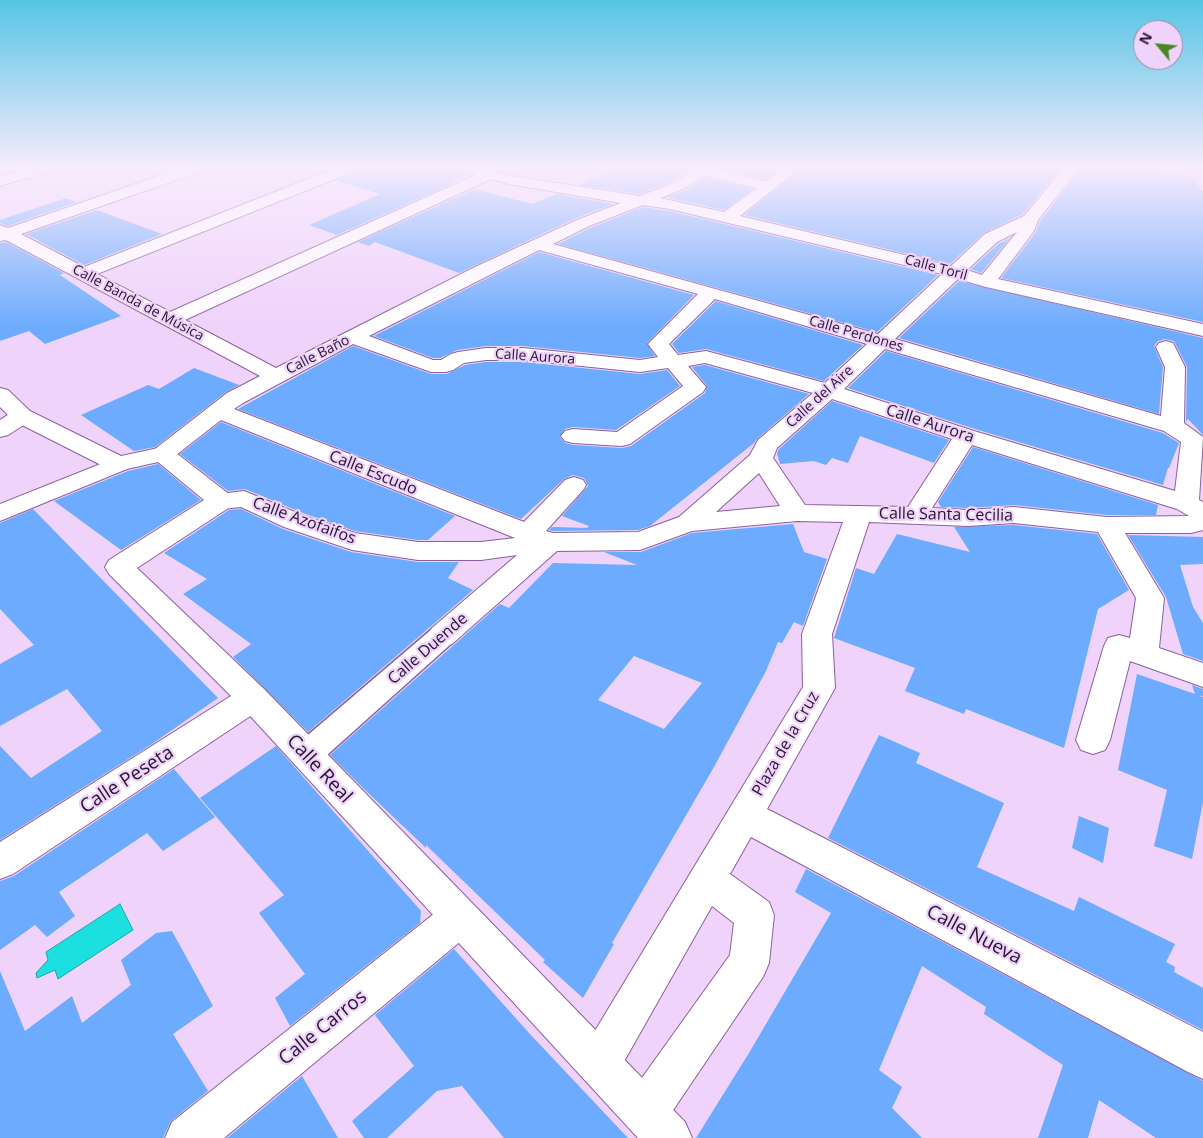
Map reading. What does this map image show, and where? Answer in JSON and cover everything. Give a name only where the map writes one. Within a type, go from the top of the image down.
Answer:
[{"type":"street","points":[[2,233],[38,221]]},
{"type":"street","points":[[82,274],[216,221]]},
{"type":"street","points":[[169,320],[387,221]]},
{"type":"street","name":"Calle Baño","points":[[0,513],[118,464],[163,454],[235,398],[480,272],[588,221]]},
{"type":"street","name":"Calle Toril","points":[[745,221],[954,272],[986,282],[1203,330]]},
{"type":"street","name":"Calle del Aire","points":[[688,523],[761,458],[766,445],[829,391],[991,238],[1026,221]]},
{"type":"street","points":[[986,282],[1026,231],[1029,221]]},
{"type":"street","name":"Calle Banda de Música","points":[[2,233],[276,376]]},
{"type":"street","name":"Calle Perdones","points":[[539,245],[711,292],[1172,426],[1193,439],[1197,512]]},
{"type":"street","points":[[573,436],[622,439],[695,387],[658,344],[711,292]]},
{"type":"street","points":[[374,326],[452,353],[458,358]]},
{"type":"street","name":"Calle Aurora","points":[[352,337],[431,366],[446,366],[458,358],[486,354],[523,354],[640,366],[706,357],[829,391],[1197,512]]},
{"type":"street","points":[[1166,347],[1174,367],[1172,426]]},
{"type":"street","points":[[0,395],[22,416],[118,464]]},
{"type":"street","name":"Calle Escudo","points":[[218,411],[539,538],[640,541],[688,523]]},
{"type":"street","points":[[0,430],[22,416]]},
{"type":"street","points":[[915,515],[966,436]]},
{"type":"street","points":[[163,454],[221,501]]},
{"type":"street","points":[[761,458],[797,513]]},
{"type":"street","points":[[539,538],[574,485]]},
{"type":"street","name":"Calle Azofaifos","points":[[221,501],[244,499],[293,521],[352,541],[418,551],[480,551],[539,538]]},
{"type":"street","name":"Calle Real","points":[[221,501],[119,567],[253,698],[459,918],[657,1125]]},
{"type":"street","name":"Calle Santa Cecilia","points":[[688,523],[797,513],[968,518],[1014,515],[1107,525],[1191,525],[1197,512]]},
{"type":"street","name":"Plaza de la Cruz","points":[[599,1064],[819,688],[817,634],[855,530],[858,514]]},
{"type":"street","points":[[1107,525],[1150,598],[1143,654]]},
{"type":"street","name":"Calle Duende","points":[[306,755],[442,636],[539,538]]},
{"type":"street","points":[[1093,740],[1119,646],[1203,675]]},
{"type":"street","name":"Calle Peseta","points":[[0,862],[253,698]]},
{"type":"street","name":"Calle Nueva","points":[[744,815],[1174,1040],[1203,1057]]},
{"type":"street","points":[[657,1125],[749,963],[755,916],[707,880]]},
{"type":"street","name":"Calle Carros","points":[[188,1138],[459,918]]},
{"type":"shaded area","points":[[120,904],[133,930],[58,979],[55,970],[37,978],[36,973],[48,960],[46,952]]},
{"type":"building","points":[[0,221],[22,221],[8,226],[0,223]]},
{"type":"building","points":[[64,221],[127,221],[162,234],[84,265],[26,234]]},
{"type":"building","points":[[318,221],[368,221],[337,235],[309,225]]},
{"type":"building","points":[[404,221],[569,221],[459,273],[375,242],[369,246],[358,242]]},
{"type":"building","points":[[607,221],[712,221],[938,275],[877,332],[558,244]]},
{"type":"building","points":[[770,221],[1008,221],[984,233],[950,264]]},
{"type":"building","points":[[1040,221],[1203,221],[1203,322],[1001,278],[1036,232]]},
{"type":"building","points":[[1010,238],[981,273],[971,269],[998,244]]},
{"type":"building","points":[[6,242],[64,273],[60,275],[121,316],[45,344],[29,331],[0,341],[0,243]]},
{"type":"building","points":[[539,252],[694,295],[647,343],[655,356],[640,358],[523,346],[486,346],[457,350],[440,358],[433,358],[374,336]]},
{"type":"building","points":[[959,281],[1203,338],[1203,435],[1188,419],[1186,422],[1187,367],[1174,341],[1165,339],[1158,341],[1154,346],[1163,367],[1159,414],[899,338]]},
{"type":"building","points":[[716,301],[863,345],[824,381],[706,349],[679,353],[672,344]]},
{"type":"building","points":[[353,346],[431,374],[447,374],[465,365],[486,362],[523,362],[640,374],[667,370],[680,386],[616,430],[573,427],[565,429],[560,437],[565,443],[573,445],[622,448],[631,446],[705,393],[707,386],[692,367],[705,365],[809,394],[754,443],[650,526],[638,530],[553,531],[549,530],[552,527],[587,528],[589,526],[562,516],[588,486],[584,478],[573,475],[564,479],[521,519],[238,409]]},
{"type":"building","points":[[886,351],[1163,433],[1179,443],[1163,485],[975,429],[848,388]]},
{"type":"building","points":[[194,368],[239,385],[226,392],[155,447],[134,451],[81,415],[148,385],[159,389]]},
{"type":"building","points":[[832,401],[949,440],[934,463],[860,436],[848,463],[832,458],[826,465],[814,461],[780,464],[777,453],[779,449]]},
{"type":"building","points":[[221,422],[455,516],[428,540],[418,540],[355,531],[303,513],[245,489],[228,491],[180,454]]},
{"type":"building","points":[[973,447],[1158,505],[1156,515],[1107,515],[1014,505],[968,508],[941,507],[938,502]]},
{"type":"building","points":[[158,464],[201,500],[121,550],[54,501],[128,471]]},
{"type":"building","points":[[33,509],[218,698],[152,744],[0,840],[0,746],[31,778],[102,731],[67,689],[0,726],[0,664],[34,645],[0,609],[0,523]]},
{"type":"building","points":[[241,509],[283,529],[351,552],[418,562],[459,562],[448,578],[473,590],[308,732],[233,657],[251,644],[183,594],[207,579],[164,553],[229,510]]},
{"type":"building","points":[[793,524],[804,552],[827,559],[803,626],[794,622],[782,643],[778,642],[766,671],[714,767],[612,943],[614,944],[583,998],[543,962],[545,960],[330,755],[500,604],[509,608],[553,563],[637,565],[604,552],[641,552],[692,533]],"holes":[[[634,656],[702,683],[664,729],[598,700]]]},
{"type":"building","points":[[1014,525],[1097,534],[1129,590],[1098,609],[1064,748],[966,709],[964,714],[905,691],[915,668],[834,638],[856,568],[874,574],[897,534],[970,552],[954,527]]},
{"type":"building","points":[[1128,535],[1203,537],[1203,564],[1180,565],[1193,607],[1203,623],[1203,661],[1183,654],[1166,597]]},
{"type":"building","points":[[1137,674],[1195,694],[1192,685],[1203,689],[1203,696],[1200,696],[1203,697],[1203,802],[1192,859],[1154,846],[1167,790],[1118,770]]},
{"type":"building","points":[[879,735],[920,753],[916,763],[1004,803],[977,867],[1074,911],[1079,897],[1175,944],[1166,962],[1175,967],[1174,972],[1203,988],[1203,1030],[828,838]]},
{"type":"building","points":[[276,746],[421,911],[420,923],[290,1026],[275,998],[305,974],[259,913],[284,895],[200,798]]},
{"type":"building","points":[[174,769],[215,817],[163,851],[147,833],[59,892],[75,916],[47,937],[35,925],[0,950],[0,881],[14,876]]},
{"type":"building","points":[[1079,816],[1109,828],[1103,863],[1072,848]]},
{"type":"building","points":[[806,869],[1203,1081],[1203,1138],[1156,1138],[1099,1100],[1088,1138],[1038,1138],[1063,1065],[984,1014],[986,1007],[922,966],[879,1070],[902,1087],[892,1108],[922,1138],[696,1138],[749,1053],[831,913],[795,892]]},
{"type":"building","points":[[172,931],[213,1006],[173,1034],[208,1091],[171,1121],[163,1138],[0,1138],[0,971],[25,1031],[72,996],[82,1023],[131,985],[121,960],[156,933]]},
{"type":"building","points":[[454,949],[529,1033],[628,1138],[504,1138],[462,1086],[437,1091],[387,1138],[364,1138],[352,1121],[414,1066],[375,1015]]},
{"type":"building","points":[[302,1076],[338,1138],[227,1138]]}]
